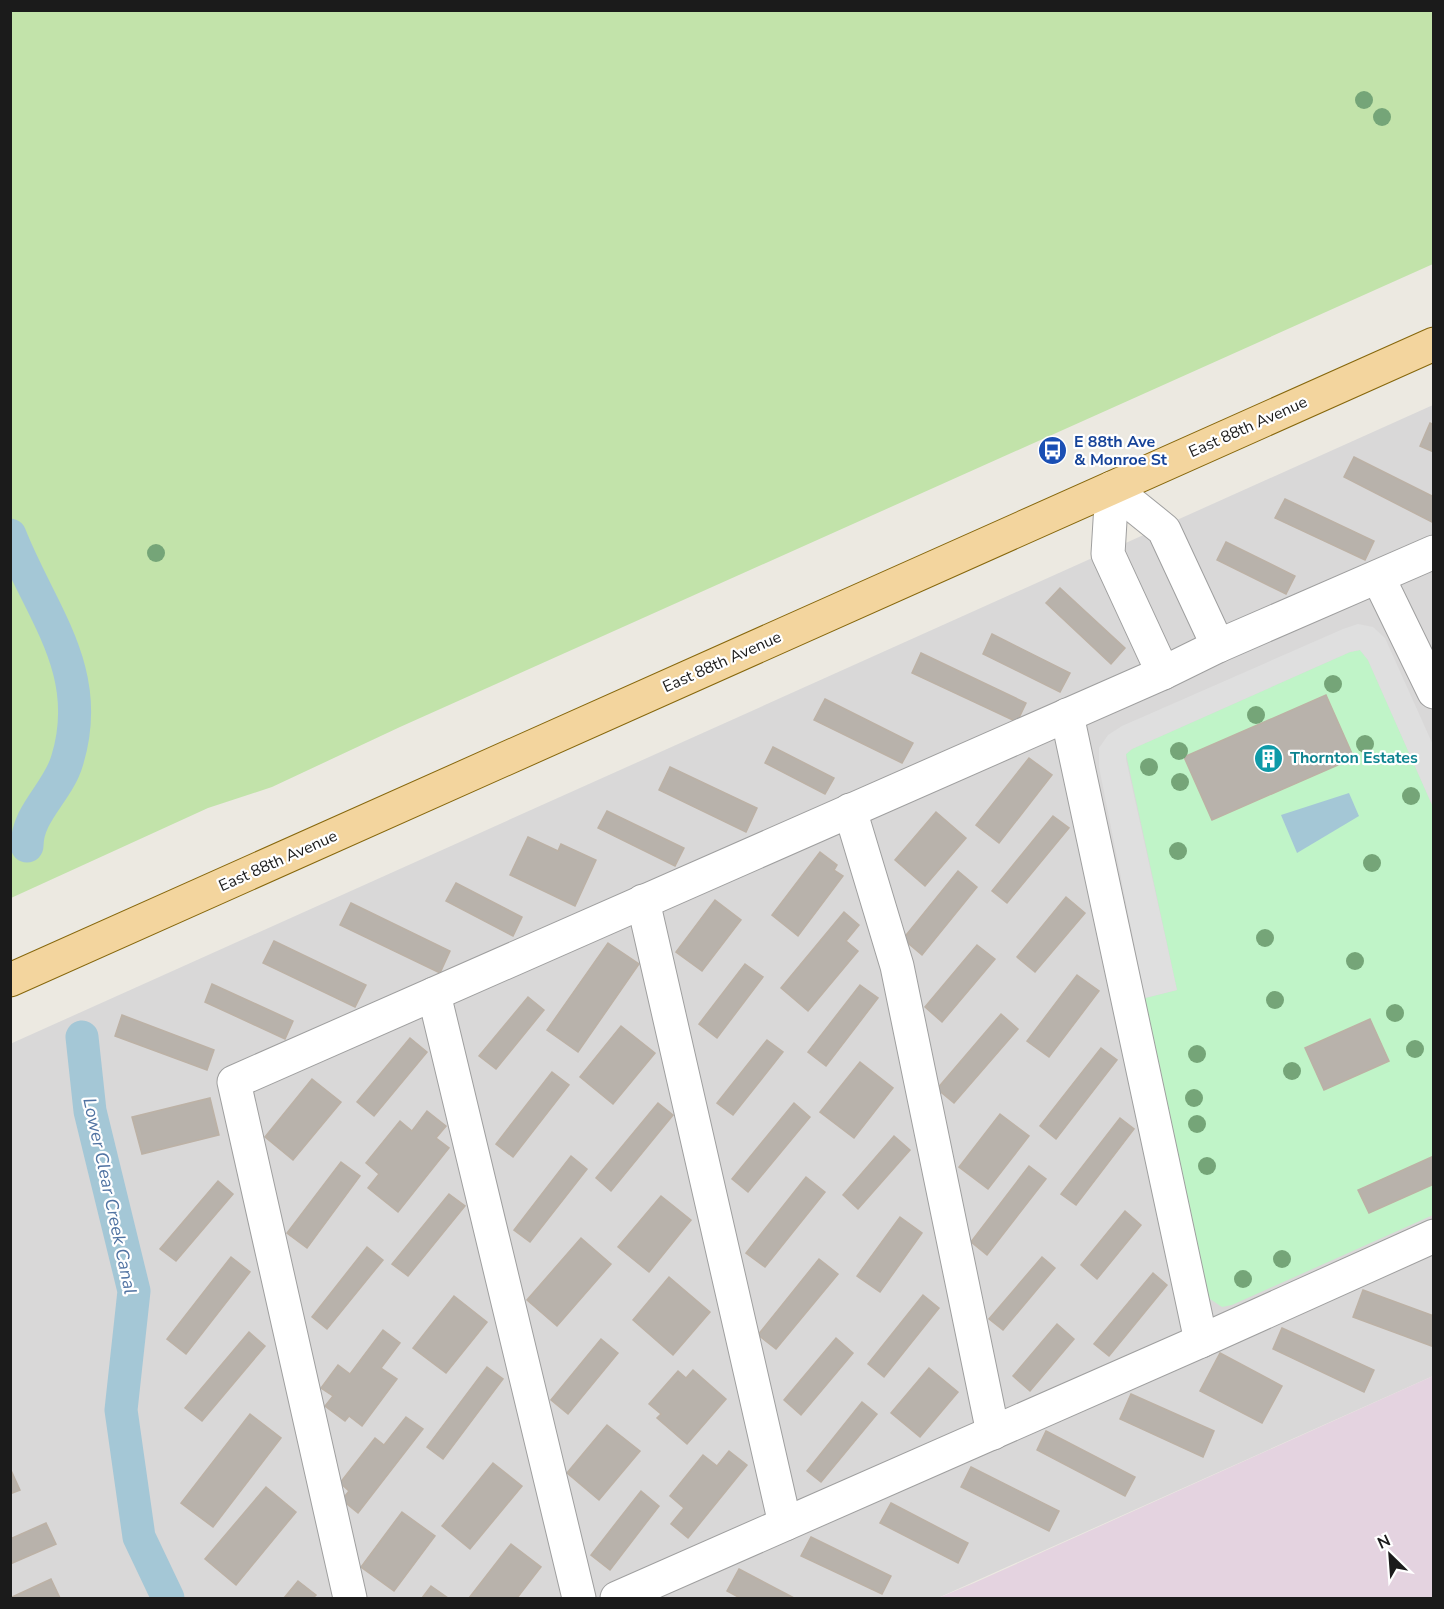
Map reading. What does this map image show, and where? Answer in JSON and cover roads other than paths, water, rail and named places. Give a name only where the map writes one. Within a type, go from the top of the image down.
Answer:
[{"type":"main road","name":"East 88th Avenue","points":[[10,980],[1434,344]]},
{"type":"street","points":[[1112,488],[1164,530],[1218,646]]},
{"type":"street","points":[[1112,488],[1108,554],[1163,673]]},
{"type":"street","points":[[350,1599],[234,1082],[1434,552]]},
{"type":"street","points":[[1378,577],[1434,692]]},
{"type":"street","points":[[1067,715],[1201,1341]]},
{"type":"street","points":[[850,810],[897,966],[993,1433]]},
{"type":"street","points":[[642,902],[785,1524]]},
{"type":"street","points":[[434,994],[579,1599]]},
{"type":"street","points":[[617,1599],[1434,1236]]},
{"type":"water","points":[[1349,793],[1359,816],[1297,853],[1281,815]]},
{"type":"waterway","name":"Lower Clear Creek Canal","points":[[10,535],[60,643],[69,670],[74,699],[74,729],[67,761],[57,783],[32,823],[27,846]]},
{"type":"waterway","name":"Lower Clear Creek Canal","points":[[82,1037],[90,1111],[134,1291],[121,1410],[139,1537],[168,1598]]},
{"type":"place","name":"E 88th Ave & Monroe St","points":[[1053,451]]},
{"type":"place","name":"Thornton Estates","points":[[1269,758]]}]
